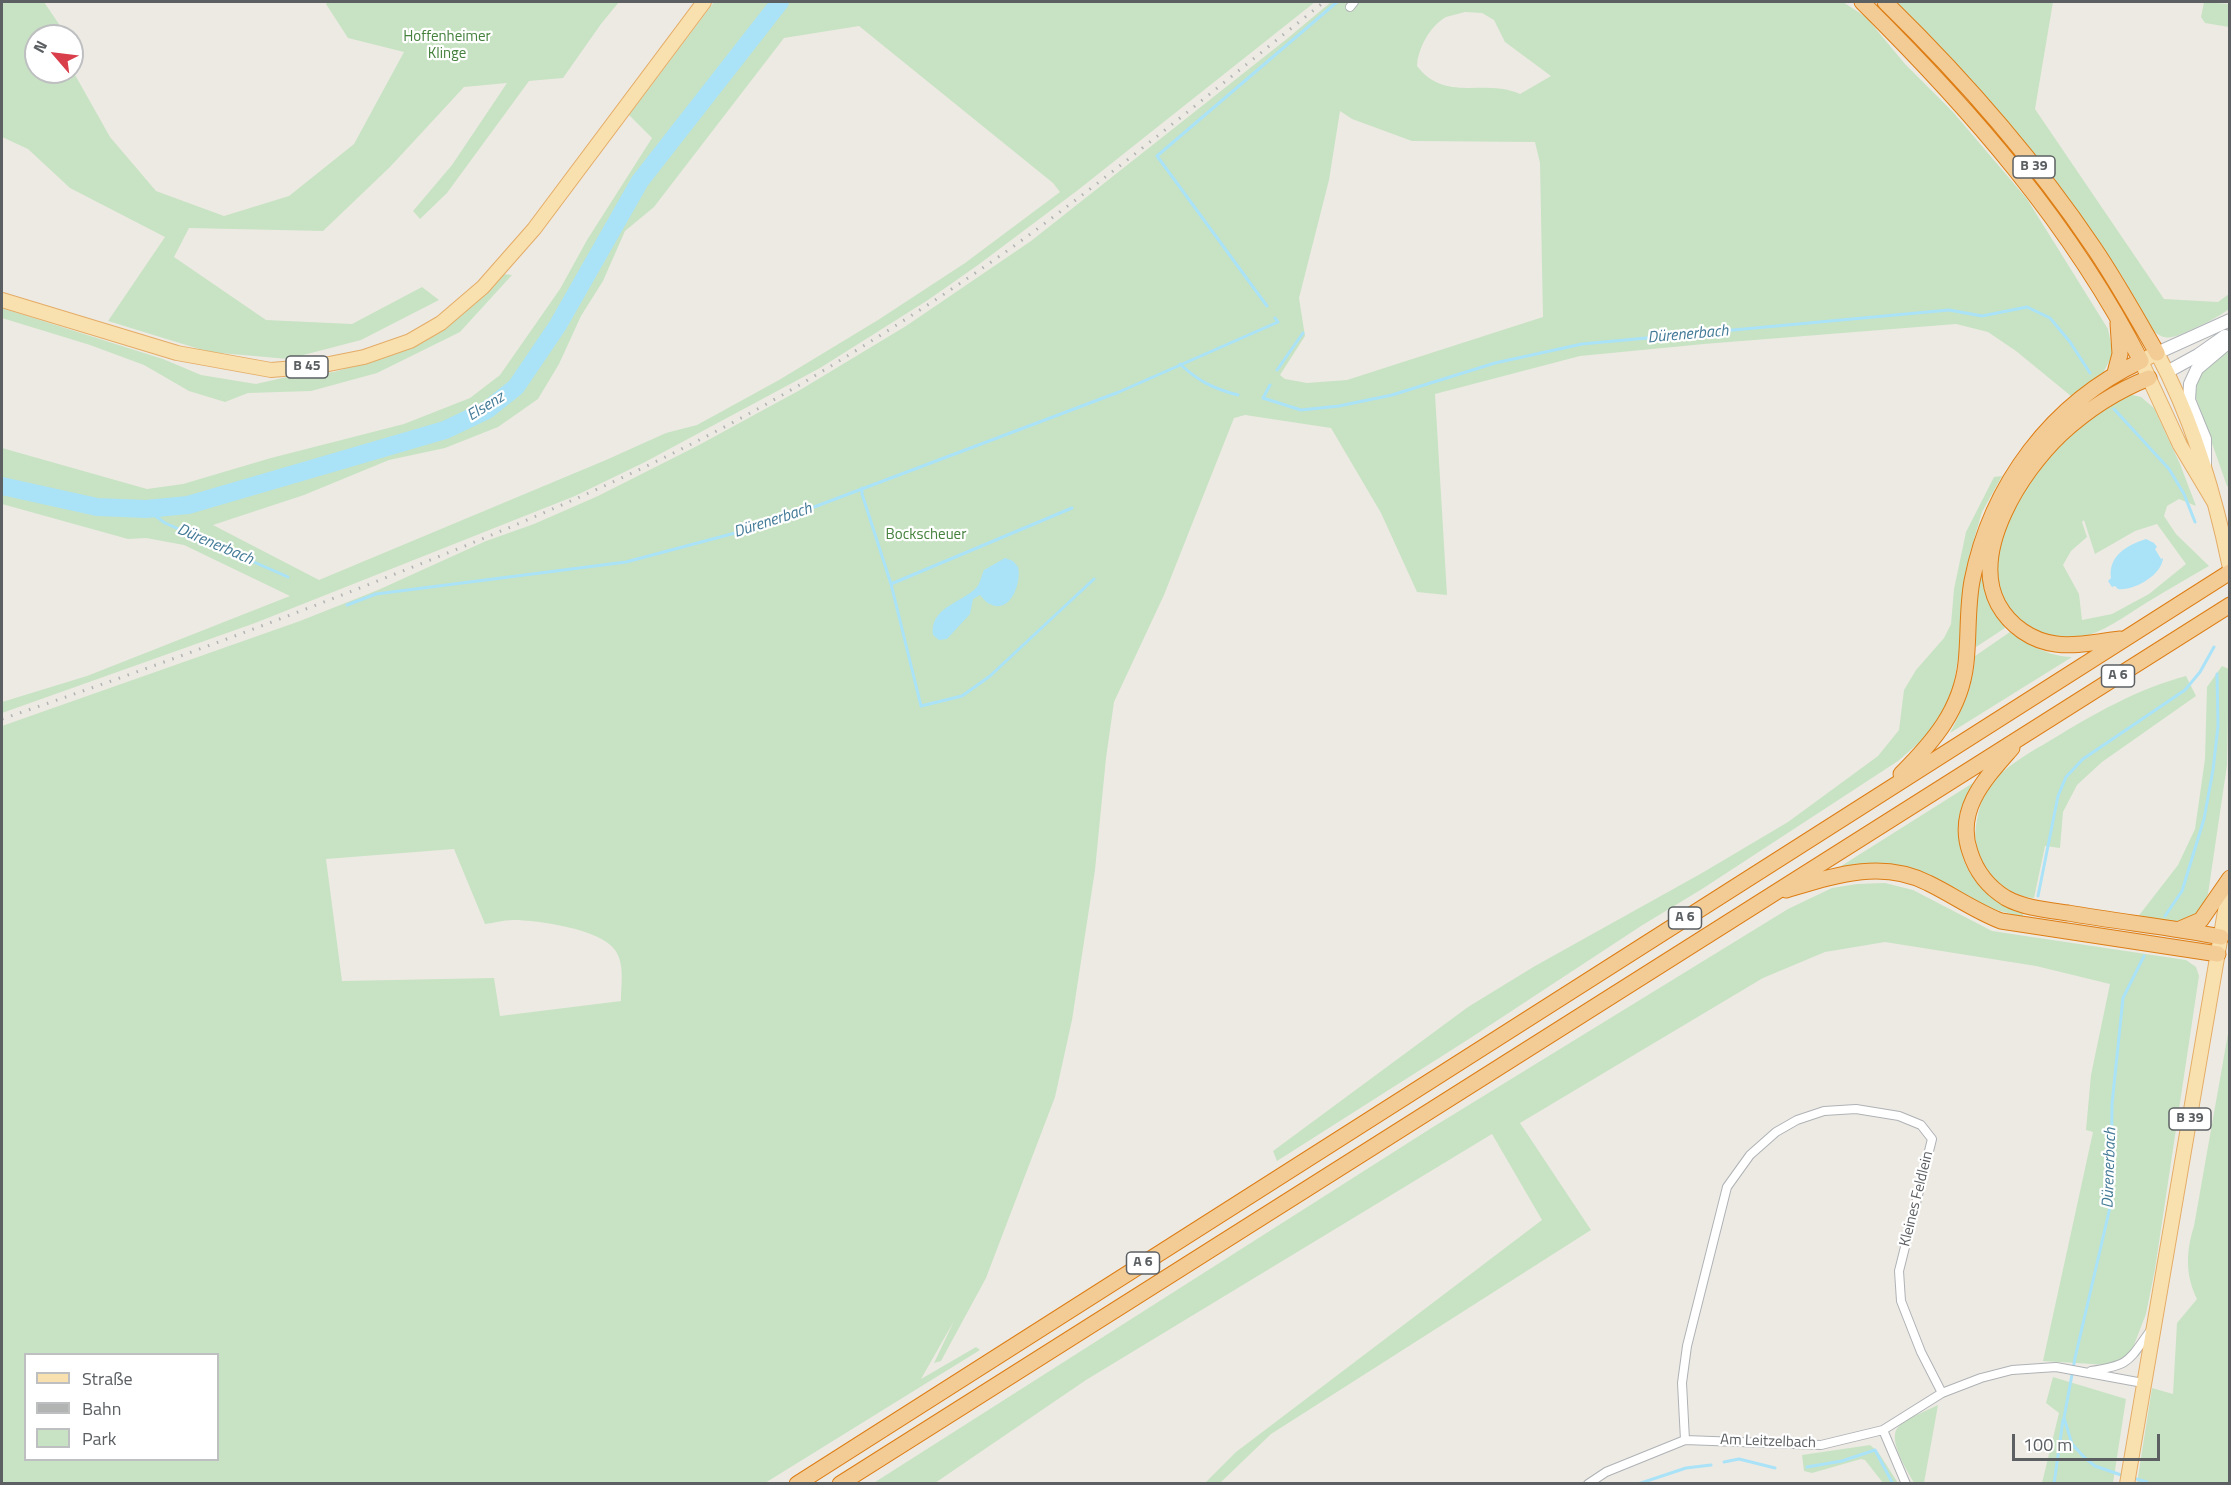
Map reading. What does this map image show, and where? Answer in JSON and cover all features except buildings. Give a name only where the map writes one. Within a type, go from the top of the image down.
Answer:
[{"type":"highway","name":"B 39","points":[[1863,2],[1978,123],[2079,254],[2118,317],[2141,361]]},
{"type":"highway","name":"B 39","points":[[1884,2],[1970,92],[2036,170],[2094,248],[2157,353]]},
{"type":"highway","points":[[2115,373],[2120,354],[2118,317]]},
{"type":"highway","points":[[1882,794],[1941,731],[1960,693],[1966,656],[1971,584],[1976,559],[2001,494],[2025,456],[2050,425],[2115,373],[2141,361]]},
{"type":"highway","points":[[2126,638],[2078,644],[2057,644],[2033,637],[2014,625],[1994,597],[1990,578],[1990,558],[1994,539],[2012,500],[2041,455],[2061,434],[2104,400],[2149,378]]},
{"type":"highway","name":"A 6","points":[[797,1484],[2208,586],[2229,570]]},
{"type":"highway","name":"A 6","points":[[840,1484],[2229,605]]},
{"type":"highway","points":[[2023,735],[1982,782],[1970,805],[1965,827],[1968,847],[1981,877],[2006,898],[2033,908],[2180,929],[2222,938]]},
{"type":"highway","points":[[1771,894],[1837,875],[1875,870],[1913,876],[2001,921],[2218,954]]},
{"type":"highway","points":[[2180,929],[2201,920],[2229,880]]},
{"type":"main road","name":"B 45","points":[[2,300],[177,353],[271,370],[319,366],[352,360],[410,341],[441,323],[483,287],[534,229],[704,2]]},
{"type":"main road","points":[[2141,361],[2229,320]]},
{"type":"main road","points":[[2149,378],[2167,372],[2198,355],[2229,333]]},
{"type":"main road","points":[[2205,469],[2205,439],[2189,400],[2190,384],[2197,369],[2229,341]]},
{"type":"main road","name":"B 39","points":[[2157,353],[2167,372],[2205,469],[2229,570]]},
{"type":"main road","name":"B 39","points":[[2141,361],[2180,445],[2214,502]]},
{"type":"main road","name":"B 39","points":[[2127,1484],[2222,938],[2229,880]]},
{"type":"street","name":"Kleines Feldlein","points":[[1685,1440],[1682,1383],[1687,1346],[1726,1187],[1750,1155],[1776,1132],[1797,1120],[1824,1111],[1856,1109],[1899,1116],[1921,1125],[1932,1139],[1899,1271],[1901,1301],[1921,1352],[1942,1393]]},
{"type":"street","name":"Am Leitzelbach","points":[[2083,1371],[2119,1367],[2129,1360],[2153,1327]]},
{"type":"street","name":"Am Leitzelbach","points":[[1587,1484],[1606,1472],[1685,1440],[1821,1445],[1883,1430],[1942,1393],[1981,1378],[2012,1370],[2056,1367],[2143,1383]]},
{"type":"street","points":[[1883,1430],[1905,1484]]},
{"type":"green space","name":"Hoffenheimer Klinge","points":[[2,2],[44,2],[59,24],[24,24],[24,84],[80,84],[110,137],[156,191],[224,216],[289,196],[354,144],[404,52],[348,38],[326,4],[328,2],[619,2],[563,78],[529,81],[447,193],[420,219],[413,211],[452,165],[507,83],[464,87],[390,167],[323,231],[189,228],[174,257],[266,320],[352,324],[422,287],[439,300],[361,340],[288,359],[209,352],[108,321],[165,237],[70,188],[28,149],[2,137]]},
{"type":"green space","points":[[714,2],[1315,2],[1078,190],[978,265],[928,300],[820,368],[645,462],[575,496],[255,623],[2,713],[2,702],[87,676],[290,596],[184,545],[146,538],[128,539],[2,504],[2,448],[147,489],[183,484],[271,458],[404,424],[470,398],[500,375],[560,289],[587,240],[652,138],[629,115]],"holes":[[[859,26],[1053,183],[1060,192],[965,263],[878,320],[779,380],[697,425],[666,433],[319,580],[213,525],[304,495],[389,460],[445,448],[498,427],[538,399],[559,364],[581,316],[603,281],[625,231],[654,207],[784,38]]]},
{"type":"green space","name":"Bockscheuer","points":[[1331,2],[1843,2],[1866,17],[1905,64],[1953,112],[2027,199],[2108,329],[2113,354],[2103,373],[2071,396],[2016,351],[1988,332],[1956,324],[1580,356],[1435,394],[1447,595],[1417,592],[1381,513],[1331,428],[1245,415],[1234,418],[1164,595],[1114,702],[1095,870],[1072,1020],[1055,1097],[986,1278],[941,1361],[934,1363],[954,1321],[921,1379],[976,1347],[980,1350],[765,1483],[2,1483],[2,726],[300,621],[378,590],[486,541],[534,524],[598,496],[800,390],[906,326],[1031,241]],"holes":[[[1465,12],[1482,13],[1494,20],[1505,42],[1551,76],[1520,94],[1493,88],[1452,87],[1440,84],[1428,77],[1417,66],[1426,38],[1440,21]],[[1340,111],[1352,119],[1412,141],[1535,142],[1540,163],[1543,317],[1347,380],[1307,383],[1285,379],[1280,375],[1305,336],[1299,298],[1329,180]],[[454,849],[485,924],[506,920],[537,922],[568,927],[597,936],[615,950],[620,961],[621,1001],[500,1016],[494,978],[342,981],[326,859]]]},
{"type":"green space","points":[[1896,2],[2053,2],[2035,109],[2164,299],[2218,302],[2229,294],[2229,309],[2181,334],[2164,337],[2154,331],[2147,324],[2120,274],[2033,152],[1964,73]]},
{"type":"green space","points":[[2204,2],[2229,4],[2229,27],[2205,23],[2201,17]]},
{"type":"green space","points":[[504,274],[512,275],[460,332],[377,373],[311,391],[248,393],[225,402],[189,391],[144,365],[90,345],[2,318],[2,308],[163,359],[201,375],[256,384],[291,376],[334,372],[385,357],[418,343],[461,316]]},
{"type":"green space","points":[[2229,349],[2229,487],[2195,395],[2199,375],[2208,364]]},
{"type":"green space","points":[[2128,394],[2141,397],[2154,408],[2180,464],[2196,506],[2179,499],[2167,506],[2164,516],[2176,534],[2209,566],[2114,624],[2087,636],[2063,639],[2048,636],[2022,622],[2007,604],[1999,583],[1998,561],[2002,538],[2022,493],[2049,456],[2096,414]],"holes":[[[2084,520],[2095,554],[2135,531],[2157,524],[2186,564],[2149,594],[2112,614],[2082,620],[2079,594],[2063,565],[2071,551],[2087,537],[2082,522]]]},
{"type":"green space","points":[[2002,476],[1982,512],[1970,553],[1960,647],[1951,700],[1930,733],[1898,761],[1277,1161],[1273,1151],[1468,1007],[1535,966],[1788,822],[1878,756],[1899,730],[1904,690],[1916,670],[1944,638],[1951,624],[1954,589],[1966,532],[1994,477]]},
{"type":"green space","points":[[1982,559],[1992,603],[2005,628],[1976,647],[1975,612]]},
{"type":"green space","points":[[2010,632],[2047,652],[2072,657],[1950,733],[1967,696],[1975,656]]},
{"type":"green space","points":[[2222,666],[2229,669],[2227,765],[2208,894],[2195,914],[2179,922],[2160,922],[2137,918],[2178,865],[2195,829],[2205,759],[2207,687]]},
{"type":"green space","points":[[2186,676],[2196,696],[2102,762],[2077,785],[2063,812],[2060,848],[2045,846],[2034,898],[2010,891],[1996,881],[1981,858],[1975,837],[1983,797],[1995,779],[2026,755],[2100,712],[2133,695]]},
{"type":"green space","points":[[1976,781],[1960,822],[1960,841],[1964,860],[1973,877],[1985,892],[2002,904],[2023,914],[2023,917],[1989,908],[1896,866],[1873,863],[1838,868]]},
{"type":"green space","points":[[1885,883],[1913,890],[1992,931],[2186,960],[2196,967],[2199,976],[2155,1269],[2146,1314],[2134,1345],[2126,1358],[2108,1365],[2043,1361],[2093,1132],[2086,1130],[2091,1075],[2110,984],[2036,966],[1885,942],[1825,952],[1763,978],[1520,1123],[1591,1230],[1271,1434],[1220,1483],[1205,1483],[1236,1452],[1542,1220],[1492,1134],[1086,1380],[935,1483],[872,1484],[1433,1127],[1788,909],[1832,888]]},
{"type":"green space","points":[[2229,1028],[2229,1483],[2137,1483],[2152,1388],[2173,1394],[2177,1323],[2197,1299],[2190,1281],[2189,1245]]},
{"type":"green space","points":[[2053,1377],[2126,1399],[2113,1483],[2042,1483],[2059,1413],[2046,1403]]},
{"type":"green space","points":[[1938,1405],[1924,1483],[1914,1483],[1896,1446],[1896,1431],[1908,1420]]},
{"type":"green space","points":[[1870,1445],[1878,1452],[1898,1483],[1883,1483],[1865,1460],[1861,1459],[1812,1473],[1804,1471],[1802,1455]]},
{"type":"water","points":[[2146,539],[2154,543],[2161,559],[2163,558],[2158,570],[2139,585],[2124,589],[2112,587],[2108,581],[2111,578],[2113,563],[2120,552]]},
{"type":"water","points":[[1005,558],[1013,561],[1019,573],[1016,588],[1009,601],[997,606],[987,603],[980,595],[973,599],[970,614],[947,639],[939,640],[933,635],[933,626],[941,612],[976,588],[984,570]]},
{"type":"waterway","name":"Elsenz","points":[[2,486],[97,507],[146,509],[188,505],[445,430],[487,410],[516,387],[558,325],[640,181],[780,2]]},
{"type":"waterway","points":[[1267,306],[1157,156],[1337,2]]},
{"type":"waterway","name":"Dürenerbach","points":[[1270,385],[1263,398],[1301,410],[1339,406],[1392,395],[1495,363],[1582,344],[1949,310],[1982,316],[2027,307],[2050,318],[2070,342],[2090,373]]},
{"type":"waterway","name":"Dürenerbach","points":[[347,605],[376,594],[626,562],[769,524],[1119,392],[1278,322],[1275,318]]},
{"type":"waterway","points":[[1277,370],[1303,333]]},
{"type":"waterway","name":"Dürenerbach","points":[[1180,364],[1207,384],[1238,395]]},
{"type":"waterway","name":"Dürenerbach","points":[[2114,409],[2169,469],[2184,494],[2195,522]]},
{"type":"waterway","points":[[862,488],[891,584],[921,706],[962,696],[990,676],[1094,579]]},
{"type":"waterway","points":[[891,584],[1072,508]]},
{"type":"waterway","name":"Dürenerbach","points":[[146,509],[165,523],[288,577]]},
{"type":"waterway","points":[[2038,896],[2058,796],[2066,777],[2083,759],[2185,690],[2200,672],[2214,647]]},
{"type":"waterway","name":"Dürenerbach","points":[[2165,916],[2182,891],[2204,819],[2218,726],[2217,674]]},
{"type":"waterway","name":"Dürenerbach","points":[[2124,1476],[2095,1466],[2085,1458],[2072,1444],[2064,1418],[2075,1358],[2111,1203],[2112,1104],[2123,998],[2144,956]]},
{"type":"waterway","name":"Dürenerbach","points":[[2054,1484],[2063,1420]]},
{"type":"waterway","points":[[1807,1467],[1842,1461],[1875,1450],[1893,1484]]},
{"type":"waterway","points":[[1724,1462],[1739,1459],[1775,1468]]},
{"type":"waterway","points":[[1638,1484],[1686,1468],[1711,1465]]},
{"type":"waterway","name":"Dürenerbach","points":[[2133,1478],[2147,1482],[2146,1484]]},
{"type":"railway","points":[[2,719],[248,631],[447,553],[602,487],[753,412],[887,331],[1025,238],[1324,2]]}]
